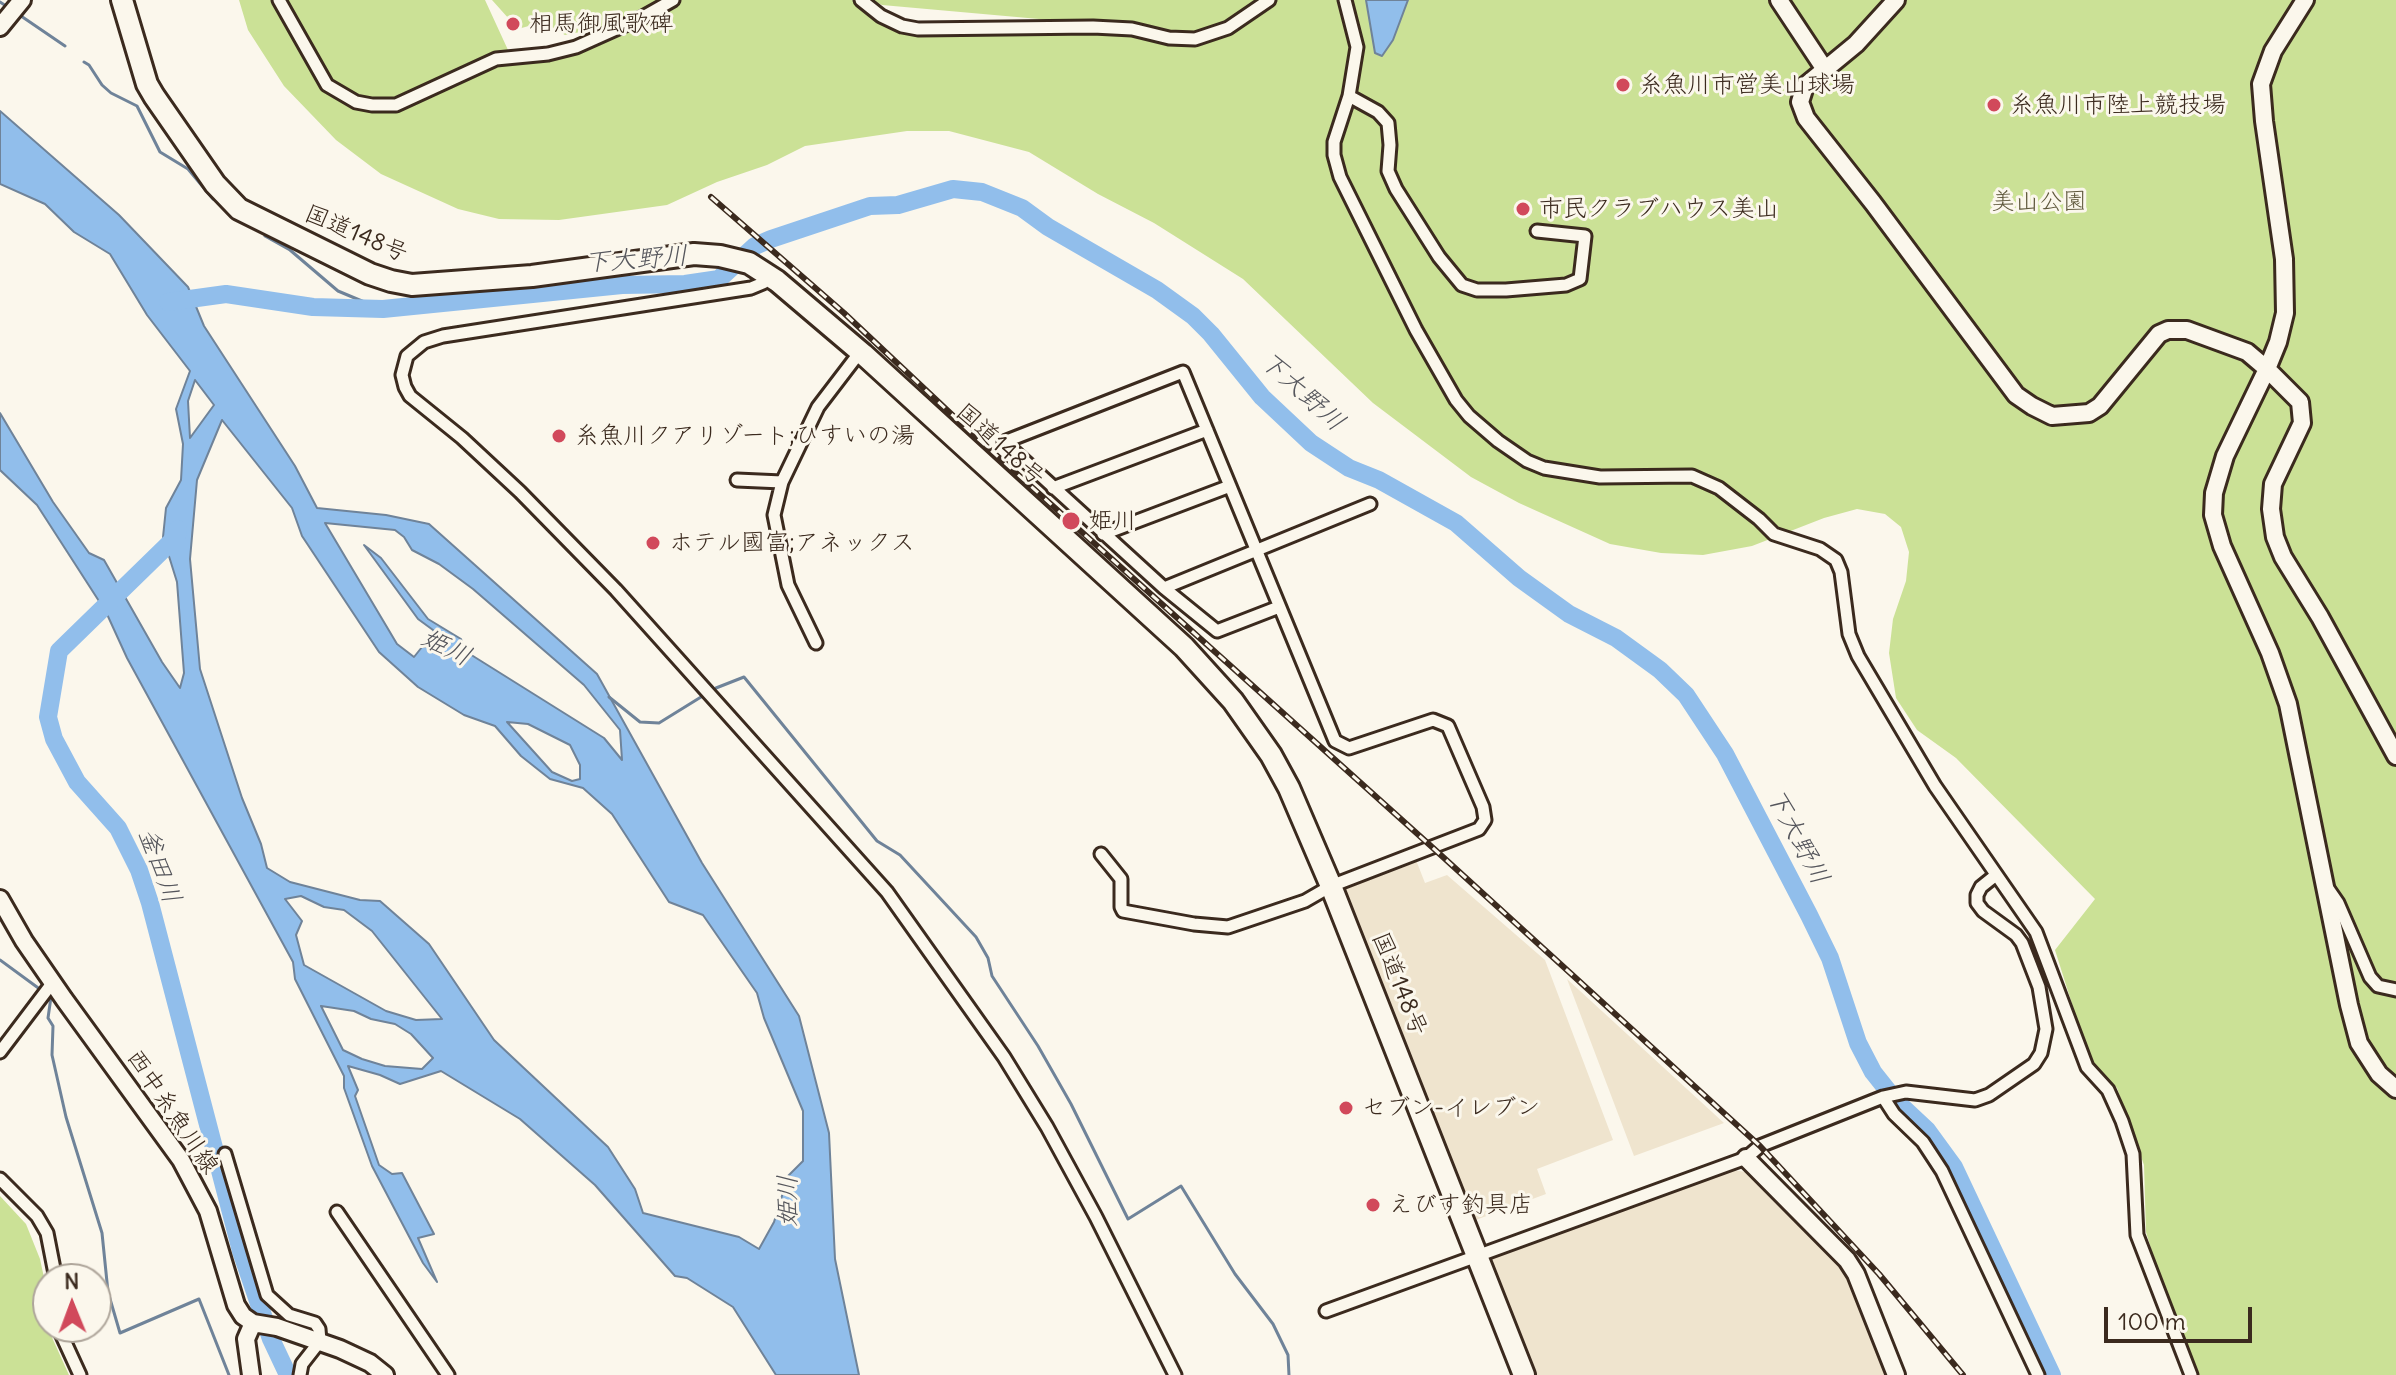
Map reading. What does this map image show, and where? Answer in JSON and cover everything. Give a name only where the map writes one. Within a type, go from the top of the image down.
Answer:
[{"type":"highway","name":"国道148号","points":[[122,0],[147,84],[226,197],[248,215],[370,274],[391,281],[430,285],[532,276],[694,254],[740,260],[768,274],[860,352],[1210,673],[1271,755],[1289,788],[1331,886],[1524,1375]]},
{"type":"street","points":[[0,27],[22,0]]},
{"type":"street","points":[[279,0],[327,85],[356,102],[372,105],[396,105],[496,59],[548,54],[576,47],[673,0]]},
{"type":"street","points":[[861,0],[881,16],[902,26],[918,29],[1093,27],[1132,29],[1169,38],[1195,39],[1228,28],[1269,0]]},
{"type":"street","points":[[1345,0],[1357,47],[1349,96],[1334,142],[1340,177],[1416,330],[1456,400],[1498,441],[1527,461],[1544,468],[1600,477],[1692,476],[1719,488],[1774,534],[1820,549],[1836,560],[1841,572],[1849,634],[1858,656],[1935,786],[2036,932],[2087,1067],[2108,1090],[2122,1121],[2133,1154],[2137,1235],[2191,1375]]},
{"type":"street","points":[[1779,0],[1824,68]]},
{"type":"street","points":[[1896,0],[1856,44],[1824,68],[1802,92],[1800,107],[1806,118],[2016,395],[2032,406],[2052,416],[2089,413],[2100,406],[2159,334],[2168,330],[2187,330],[2247,352],[2300,402],[2302,423],[2273,484],[2271,509],[2275,537],[2283,557],[2320,617],[2396,756]]},
{"type":"street","points":[[2305,0],[2273,51],[2261,84],[2284,259],[2285,313],[2267,369],[2225,456],[2214,493],[2213,515],[2222,546],[2270,653],[2288,704],[2359,1043],[2379,1074],[2396,1089]]},
{"type":"street","points":[[1349,96],[1378,112],[1388,123],[1388,171],[1392,180],[1439,257],[1462,285],[1477,290],[1506,290],[1566,285],[1580,279],[1585,236],[1537,231]]},
{"type":"street","points":[[768,274],[763,283],[751,288],[443,336],[424,342],[407,356],[402,375],[405,387],[410,396],[462,438],[520,492],[616,590],[887,892],[1004,1057],[1047,1127],[1175,1375]]},
{"type":"street","points":[[816,643],[785,574],[774,515],[782,482],[818,407],[860,352]]},
{"type":"street","points":[[1101,854],[1121,879],[1123,911],[1228,927],[1305,901],[1331,886],[1479,829],[1485,820],[1483,807],[1448,726],[1433,720],[1349,748],[1335,741],[1183,372],[1004,442],[1103,534],[1217,631],[1279,607]]},
{"type":"street","points":[[1053,488],[1207,430]]},
{"type":"street","points":[[737,480],[782,482]]},
{"type":"street","points":[[1103,534],[1230,486]]},
{"type":"street","points":[[1164,588],[1370,504]]},
{"type":"street","points":[[1326,1311],[1746,1158],[1760,1146],[1883,1097],[1906,1092],[1975,1100],[1989,1095],[2034,1064],[2041,1053],[2046,1029],[2039,987],[2022,943],[1977,903],[1981,887],[1996,875]]},
{"type":"street","points":[[2323,881],[2338,903],[2370,977],[2378,986],[2396,990]]},
{"type":"street","name":"西中糸魚川線","points":[[0,899],[24,941],[181,1160],[208,1211],[236,1305],[243,1316],[253,1323]]},
{"type":"street","points":[[0,1052],[53,982]]},
{"type":"street","points":[[1883,1097],[1894,1114],[1923,1142],[1942,1171],[2038,1375]]},
{"type":"street","points":[[225,1154],[267,1295],[289,1315],[315,1323],[320,1341]]},
{"type":"street","points":[[1746,1158],[1847,1260],[1856,1274],[1896,1375]]},
{"type":"street","points":[[0,1179],[37,1216],[47,1233],[53,1263]]},
{"type":"street","points":[[337,1212],[448,1375]]},
{"type":"street","points":[[251,1375],[246,1339],[253,1323],[320,1341],[370,1363],[385,1375]]},
{"type":"street","points":[[300,1375],[302,1364],[320,1341]]},
{"type":"street","points":[[65,1343],[80,1375]]},
{"type":"shaded area","points":[[1416,860],[1425,883],[1447,875],[1545,960],[1613,1140],[1537,1169],[1546,1194],[1473,1221],[1340,888]]},
{"type":"shaded area","points":[[1567,979],[1724,1123],[1634,1156]]},
{"type":"shaded area","points":[[1733,1170],[1752,1173],[1842,1263],[1890,1375],[1531,1375],[1482,1259]]},
{"type":"green space","name":"美山公園","points":[[239,0],[485,0],[508,50],[526,58],[641,20],[565,35],[543,22],[518,29],[492,0],[852,0],[867,13],[898,29],[1084,23],[882,5],[872,0],[2396,0],[2396,1375],[2197,1375],[2146,1232],[2144,1165],[2117,1088],[2090,1061],[2055,950],[2095,899],[1956,758],[1917,730],[1896,698],[1889,653],[1893,619],[1906,581],[1909,552],[1901,527],[1885,514],[1857,509],[1824,518],[1752,546],[1703,555],[1661,553],[1610,544],[1519,503],[1471,477],[1373,403],[1243,279],[1154,223],[1098,194],[1029,152],[949,131],[907,131],[805,146],[767,165],[717,182],[667,205],[559,220],[499,219],[458,209],[381,174],[336,140],[284,86],[248,30]]},
{"type":"green space","points":[[0,1196],[26,1224],[40,1259],[41,1263],[32,1263],[32,1343],[54,1343],[69,1375],[0,1375]]},
{"type":"water","points":[[1366,0],[1408,0],[1393,40],[1382,56],[1375,53]]},
{"type":"water","points":[[0,111],[119,215],[188,287],[204,326],[295,466],[317,508],[386,515],[429,524],[597,674],[702,863],[799,1016],[829,1133],[835,1259],[859,1375],[776,1375],[733,1307],[687,1278],[675,1276],[595,1185],[520,1119],[441,1071],[400,1084],[348,1066],[379,1165],[392,1174],[402,1173],[434,1234],[418,1238],[437,1282],[423,1263],[372,1166],[344,1088],[344,1076],[295,979],[293,962],[127,658],[106,612],[37,505],[0,470],[0,413],[53,502],[89,553],[104,560],[180,688],[184,673],[177,582],[163,537],[166,508],[181,480],[183,444],[176,409],[190,371],[147,315],[110,254],[74,232],[45,204],[0,184]],"holes":[[[195,380],[214,405],[190,438],[188,401]],[[222,420],[292,508],[302,536],[379,652],[418,687],[464,715],[495,726],[521,756],[550,779],[583,788],[612,814],[669,902],[703,915],[757,993],[764,1018],[803,1111],[803,1161],[788,1176],[774,1222],[759,1249],[739,1237],[643,1213],[635,1189],[608,1147],[494,1040],[429,944],[380,901],[360,900],[290,882],[267,868],[200,669],[190,559],[197,480]],[[325,523],[395,530],[412,550],[439,564],[473,589],[584,685],[620,730],[622,760],[604,738],[465,651],[461,639],[428,619],[381,558],[364,545],[418,619],[433,630],[441,646],[422,647],[414,657],[397,644]],[[507,722],[528,724],[570,745],[580,765],[580,779],[572,781],[552,772]],[[301,896],[324,907],[344,910],[372,931],[442,1019],[416,1020],[386,1011],[304,965],[296,935],[302,921],[285,899]],[[321,1006],[354,1011],[371,1019],[395,1024],[411,1034],[433,1058],[422,1069],[385,1066],[343,1050]]]},
{"type":"waterway","points":[[0,2],[6,6]]},
{"type":"waterway","points":[[21,16],[65,46]]},
{"type":"waterway","points":[[84,62],[111,93],[137,106],[160,152],[188,169],[213,199]]},
{"type":"waterway","name":"下大野川","points":[[168,302],[226,294],[313,307],[383,309],[622,285],[685,284],[719,279],[755,246],[870,206],[898,205],[953,189],[982,192],[1022,208],[1048,227],[1157,290],[1193,316],[1262,397],[1311,443],[1349,468],[1379,480],[1456,523],[1519,578],[1569,614],[1616,638],[1660,670],[1686,695],[1725,754],[1809,915],[1830,958],[1858,1043],[1873,1072],[1896,1101],[1927,1130],[1954,1167],[2052,1375]]},
{"type":"waterway","points":[[265,236],[290,250],[338,291],[381,309]]},
{"type":"waterway","name":"釜田川","points":[[178,529],[177,536],[59,651],[48,717],[54,739],[77,782],[118,828],[139,870],[241,1251],[271,1339],[288,1375]]},
{"type":"waterway","points":[[716,688],[744,677],[877,841],[900,855],[976,937],[988,958],[992,976],[1071,1104],[1128,1219],[1181,1186],[1235,1274],[1273,1324],[1288,1355],[1289,1375]]},
{"type":"waterway","points":[[609,697],[640,722],[659,723],[701,697]]},
{"type":"waterway","points":[[0,960],[41,990]]},
{"type":"waterway","points":[[47,994],[51,997],[48,1018],[53,1026],[52,1055],[66,1117],[102,1233],[108,1292],[120,1333],[199,1299],[229,1375]]},
{"type":"railway","points":[[711,197],[844,313],[965,427],[1760,1146],[1879,1274],[1963,1375]]},
{"type":"place","name":"相馬御風歌碑","points":[[513,24]]},
{"type":"place","name":"糸魚川市営美山球場","points":[[1623,85]]},
{"type":"place","name":"糸魚川市陸上競技場","points":[[1994,105]]},
{"type":"place","name":"市民クラブハウス美山","points":[[1523,209]]},
{"type":"place","name":"糸魚川クアリゾート;ひすいの湯","points":[[559,436]]},
{"type":"place","name":"姫川","points":[[1071,521]]},
{"type":"place","name":"ホテル國富;アネックス","points":[[653,543]]},
{"type":"place","name":"セブン-イレブン","points":[[1346,1108]]},
{"type":"place","name":"えびす釣具店","points":[[1373,1205]]}]
